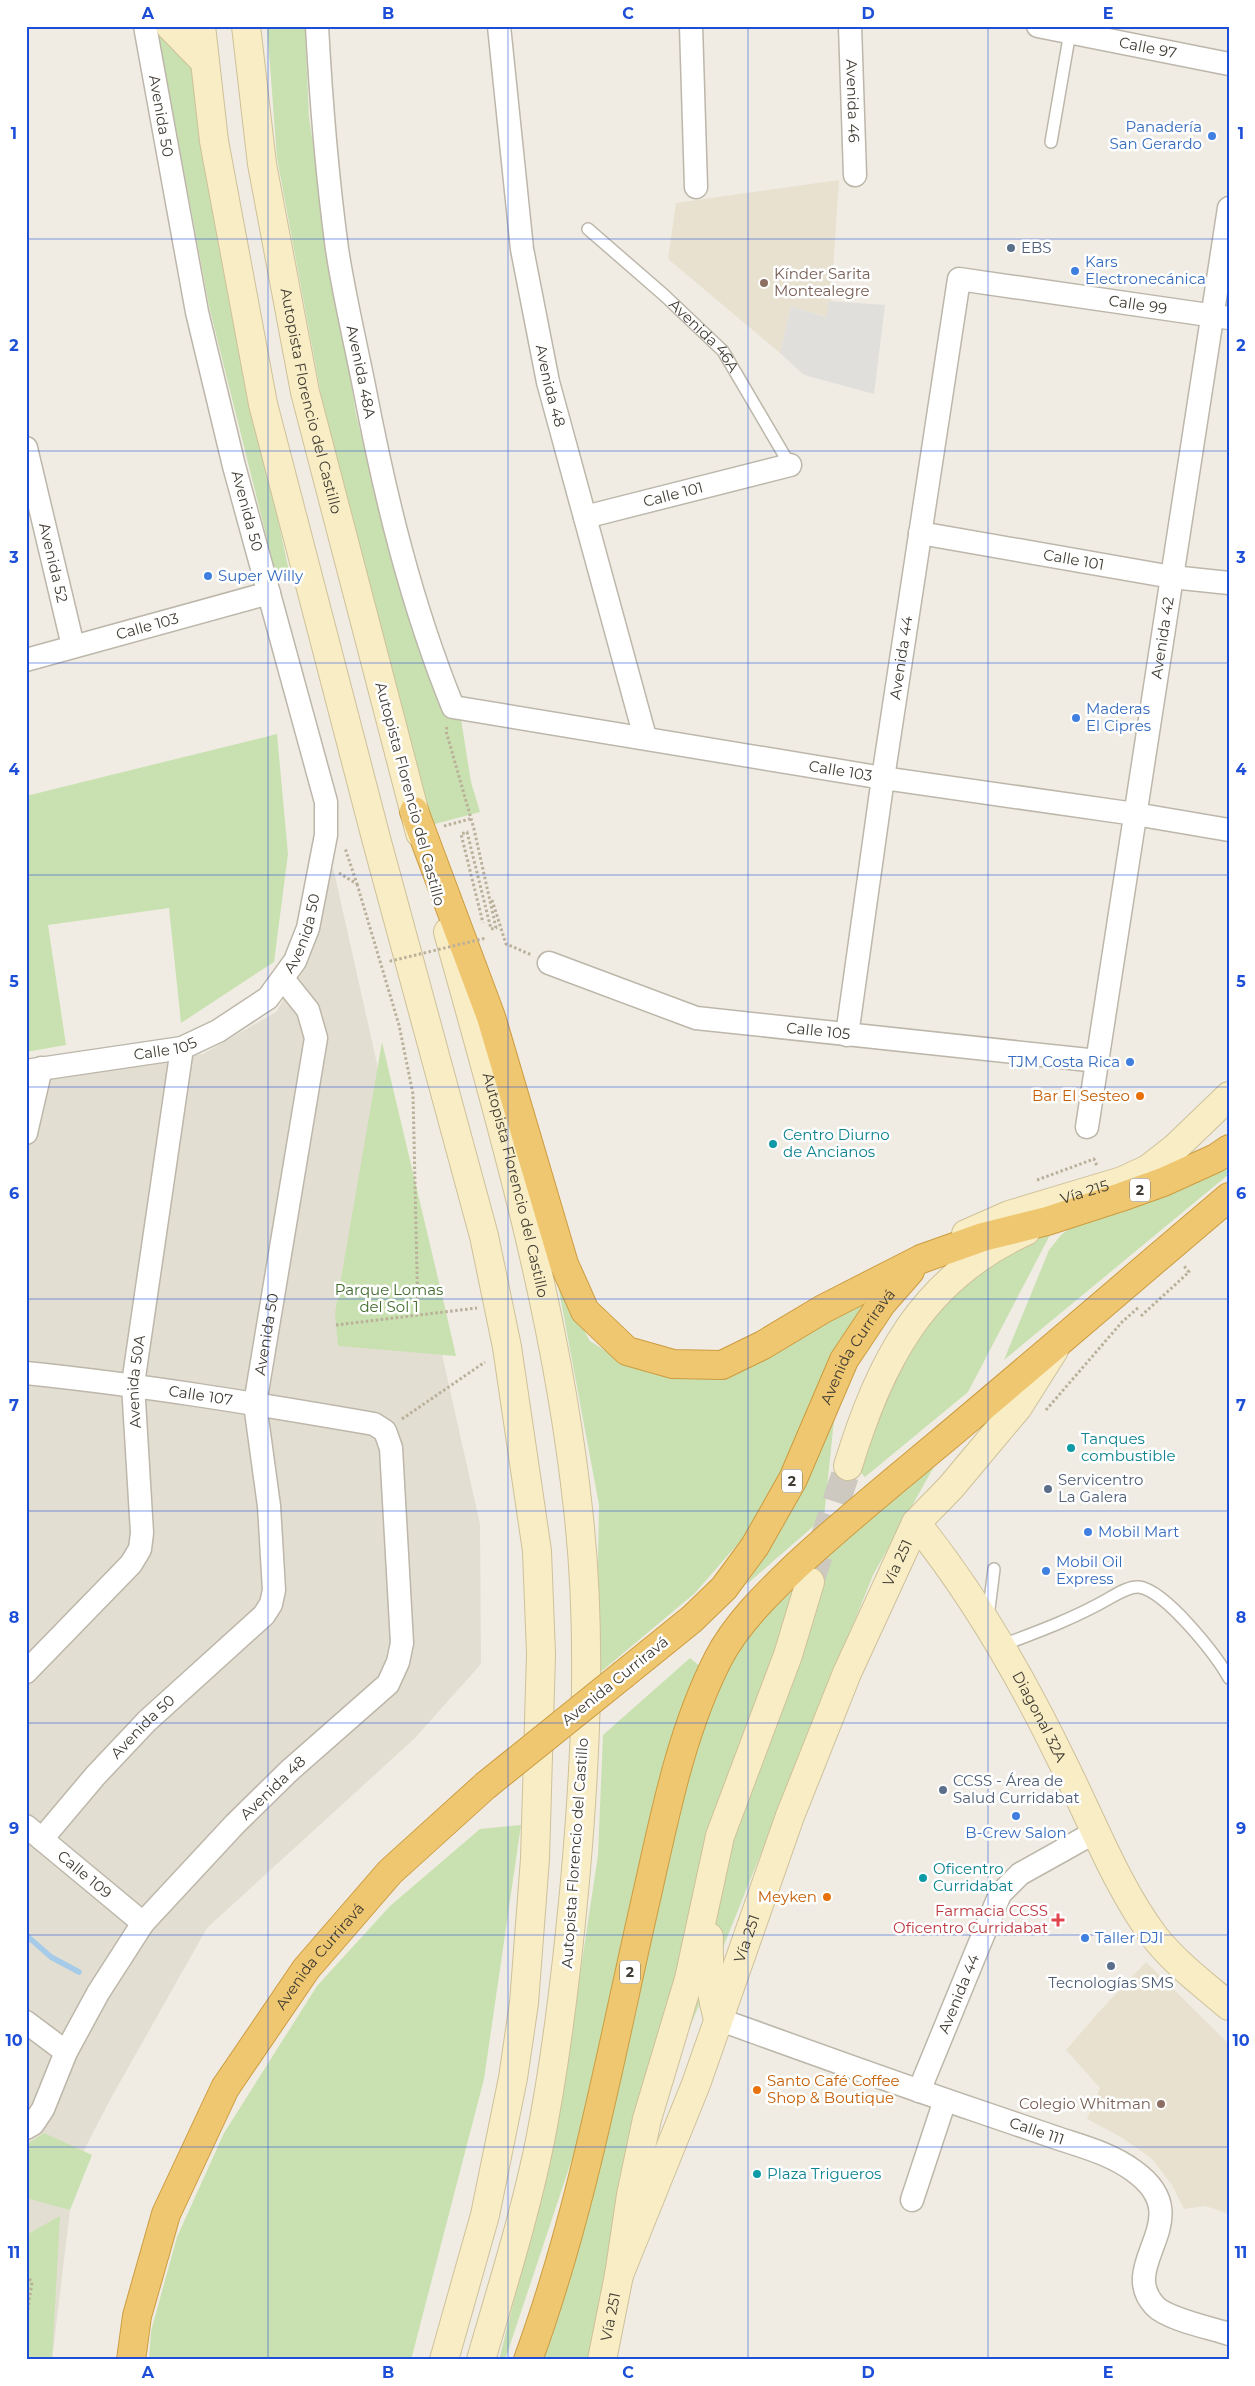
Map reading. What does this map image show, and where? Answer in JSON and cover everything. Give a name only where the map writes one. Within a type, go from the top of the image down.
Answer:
[{"type":"highway","points":[[414,811],[491,1017],[564,1264],[585,1311],[606,1333],[627,1351],[673,1364],[722,1365],[763,1345],[823,1309],[921,1259]]},
{"type":"highway","name":"Avenida Curriravá","points":[[131,2360],[137,2316],[166,2214],[225,2088],[306,1969],[390,1872],[486,1786],[692,1619],[724,1588],[755,1546],[793,1479],[844,1360],[882,1303],[921,1259],[983,1237],[1047,1221],[1163,1182],[1216,1158],[1229,1150]]},
{"type":"highway","points":[[1060,1341],[1229,1197]]},
{"type":"highway","name":"2","points":[[528,2360],[542,2321],[578,2200],[664,1819],[690,1721],[719,1657],[740,1626],[763,1599],[832,1533],[1060,1341]]},
{"type":"main road","points":[[170,26],[205,62]]},
{"type":"main road","points":[[201,26],[214,142],[263,404],[376,842],[484,1236],[507,1347],[538,1551],[541,1654],[535,1859],[524,2003],[514,2078],[484,2215],[444,2360]]},
{"type":"main road","name":"Autopista Florencio del Castillo","points":[[246,26],[262,164],[304,392],[414,811],[501,1120],[533,1248],[561,1384],[578,1510],[587,1651],[580,1822],[563,2005],[540,2144],[481,2360]]},
{"type":"main road","name":"Vía 215","points":[[921,1259],[960,1237],[1009,1215],[1122,1181],[1148,1169],[1175,1148],[1229,1096]]},
{"type":"main road","points":[[848,1466],[862,1421],[882,1371],[910,1324],[931,1298],[985,1253],[1008,1239],[1047,1221]]},
{"type":"main road","name":"Vía 251","points":[[619,2275],[696,2084],[790,1816],[843,1682],[916,1523],[950,1487],[1018,1407],[1060,1341]]},
{"type":"main road","name":"Diagonal 32A","points":[[916,1523],[938,1550],[1039,1713],[1128,1895],[1154,1936],[1187,1970],[1229,2006]]},
{"type":"main road","name":"Vía 251","points":[[602,2360],[619,2275],[631,2195],[647,2119],[688,1979],[720,1836],[788,1655],[810,1582]]},
{"type":"main road","points":[[647,2119],[685,2044],[704,2027],[718,2020],[712,1999],[708,1968],[710,1878]]},
{"type":"street","name":"Avenida 50","points":[[34,1833],[96,1775],[147,1721],[264,1615],[271,1604],[274,1590],[269,1506],[256,1404],[316,1038],[308,1010],[284,980],[295,961],[308,928],[323,853],[326,802],[234,466],[197,312],[144,26]]},
{"type":"street","name":"Avenida 48A","points":[[318,26],[322,118],[337,250],[372,428],[401,557],[434,660],[453,707]]},
{"type":"street","name":"Avenida 48","points":[[500,26],[522,249],[548,382],[645,737]]},
{"type":"street","points":[[691,26],[696,187]]},
{"type":"street","name":"Avenida 46","points":[[850,26],[855,175]]},
{"type":"street","name":"Calle 97","points":[[1038,26],[1070,32],[1118,34],[1229,64]]},
{"type":"street","name":"Avenida 42","points":[[1087,1127],[1172,577],[1221,317],[1229,208]]},
{"type":"street","name":"Calle 99","points":[[959,279],[1221,317]]},
{"type":"street","name":"Avenida 44","points":[[847,1036],[883,778],[959,279]]},
{"type":"street","name":"Avenida 52","points":[[26,448],[73,646]]},
{"type":"street","name":"Calle 101","points":[[585,517],[790,465]]},
{"type":"street","name":"Calle 101","points":[[920,533],[1172,577],[1229,583]]},
{"type":"street","name":"Calle 103","points":[[26,660],[270,593]]},
{"type":"street","name":"Calle 103","points":[[453,707],[645,737],[883,778],[1135,814],[1229,830]]},
{"type":"street","name":"Calle 105","points":[[549,963],[696,1018],[847,1036],[1098,1061]]},
{"type":"street","name":"Calle 105","points":[[34,1069],[182,1048],[218,1031],[251,1011],[268,998],[284,980]]},
{"type":"street","name":"Avenida 50A","points":[[26,1672],[132,1564],[140,1548],[142,1533],[133,1384],[182,1048]]},
{"type":"street","points":[[26,1133],[34,1069]]},
{"type":"street","name":"Calle 107","points":[[26,1373],[133,1384],[379,1427]]},
{"type":"street","name":"Avenida 48","points":[[26,2128],[33,2124],[43,2109],[66,2052],[98,1993],[142,1924],[235,1824],[289,1771],[388,1684],[398,1662],[402,1643],[391,1448],[379,1427]]},
{"type":"street","name":"Avenida 44","points":[[919,2091],[1000,1894],[1020,1874],[1096,1831]]},
{"type":"street","name":"Calle 109","points":[[34,1833],[142,1924]]},
{"type":"street","name":"Calle 111","points":[[718,2020],[1100,2152],[1134,2171],[1149,2186],[1159,2204],[1161,2222],[1143,2270],[1145,2291],[1155,2307],[1170,2315],[1229,2334]]},
{"type":"street","points":[[26,2022],[66,2052]]},
{"type":"street","points":[[912,2200],[946,2100]]},
{"type":"lane","points":[[1051,142],[1070,32]]},
{"type":"lane","name":"Avenida 46A","points":[[588,229],[664,295],[723,351],[790,465]]},
{"type":"lane","points":[[994,1569],[993,1636],[1073,1618],[1122,1591],[1138,1587],[1154,1593],[1178,1615],[1203,1640],[1221,1663],[1229,1678]]},
{"type":"path","points":[[390,960],[486,938],[461,834],[467,832],[491,929],[496,928],[487,886],[446,732],[453,707]]},
{"type":"path","points":[[357,884],[399,1025],[413,1094],[418,1316]]},
{"type":"path","points":[[487,886],[506,944],[549,963]]},
{"type":"path","points":[[1141,1316],[1189,1272],[1184,1266],[1177,1272]]},
{"type":"path","points":[[336,1325],[418,1316],[498,1304]]},
{"type":"path","points":[[1044,1412],[1122,1322],[1140,1306]]},
{"type":"path","points":[[379,1427],[507,1347]]},
{"type":"path","points":[[26,2275],[32,2282],[26,2321]]},
{"type":"shaded area","name":"Kínder Sarita Montealegre","points":[[839,180],[830,318],[791,306],[780,353],[668,259],[676,203]]},
{"type":"shaded area","points":[[829,301],[885,305],[874,394],[804,375],[780,353],[791,306],[826,317]]},
{"type":"shaded area","points":[[333,867],[480,1524],[481,1664],[415,1738],[207,1928],[111,2098],[66,2185],[59,2207],[70,2210],[52,2360],[26,2360],[26,1081],[203,1054],[276,1012],[307,961]]},
{"type":"shaded area","name":"Colegio Whitman","points":[[1146,1962],[1229,2044],[1229,2214],[1205,2206],[1184,2209],[1172,2185],[1152,2159],[1121,2137],[1087,2119],[1100,2088],[1066,2050]]},
{"type":"green space","points":[[157,26],[193,26],[231,301],[290,576],[277,579],[209,306]]},
{"type":"green space","points":[[267,26],[305,26],[309,118],[356,414],[392,563],[443,702],[461,719],[471,782],[480,812],[431,825],[330,443],[277,158]]},
{"type":"green space","points":[[277,734],[288,854],[274,962],[181,1023],[169,908],[48,925],[66,1045],[26,1052],[26,796]]},
{"type":"green space","name":"Parque Lomas del Sol 1","points":[[382,1042],[456,1356],[338,1346],[335,1313]]},
{"type":"green space","points":[[1229,1162],[1229,1174],[1004,1360],[1049,1250],[1061,1235],[1080,1221]]},
{"type":"green space","points":[[1039,1231],[1050,1235],[968,1392],[865,1477],[854,1466],[927,1307]]},
{"type":"green space","points":[[887,1280],[796,1442],[755,1524],[695,1593],[596,1676],[599,1505],[558,1285],[590,1341],[626,1364],[672,1376],[716,1379]]},
{"type":"green space","points":[[834,1420],[824,1517],[746,1585],[771,1545],[793,1504]]},
{"type":"green space","points":[[944,1449],[873,1575],[714,1970],[654,2111],[590,2360],[536,2360],[694,1742],[721,1674],[756,1621]]},
{"type":"green space","points":[[690,1658],[702,1668],[588,2111],[505,2360],[499,2360],[557,2128],[598,1855],[603,1735]]},
{"type":"green space","points":[[521,1825],[484,2079],[411,2360],[149,2360],[151,2331],[177,2237],[224,2133],[317,1986],[390,1906],[480,1829]]},
{"type":"green space","points":[[44,2133],[92,2155],[70,2210],[26,2198],[26,2145]]},
{"type":"green space","points":[[60,2216],[52,2360],[26,2360],[26,2235]]},
{"type":"waterway","points":[[26,1935],[51,1957],[79,1972]]},
{"type":"tunnel","points":[[810,1582],[848,1466]]},
{"type":"place","name":"Panadería San Gerardo","points":[[1212,136]]},
{"type":"place","name":"EBS","points":[[1011,248]]},
{"type":"place","name":"Kars Electronecánica","points":[[1075,271]]},
{"type":"place","name":"Kínder Sarita Montealegre","points":[[764,283]]},
{"type":"place","name":"Super Willy","points":[[208,576]]},
{"type":"place","name":"Maderas El Cipres","points":[[1076,718]]},
{"type":"place","name":"TJM Costa Rica","points":[[1130,1062]]},
{"type":"place","name":"Bar El Sesteo","points":[[1140,1096]]},
{"type":"place","name":"Centro Diurno de Ancianos","points":[[773,1144]]},
{"type":"place","name":"Tanques combustible","points":[[1071,1448]]},
{"type":"place","name":"Servicentro La Galera","points":[[1048,1489]]},
{"type":"place","name":"Mobil Mart","points":[[1088,1532]]},
{"type":"place","name":"Mobil Oil Express","points":[[1046,1571]]},
{"type":"place","name":"CCSS - Área de Salud Curridabat","points":[[943,1790]]},
{"type":"place","name":"B-Crew Salon","points":[[1016,1816]]},
{"type":"place","name":"Oficentro Curridabat","points":[[923,1878]]},
{"type":"place","name":"Meyken","points":[[827,1897]]},
{"type":"place","name":"Farmacia CCSS Oficentro Curridabat","points":[[1058,1920]]},
{"type":"place","name":"Taller DJI","points":[[1085,1938]]},
{"type":"place","name":"Tecnologías SMS","points":[[1111,1966]]},
{"type":"place","name":"Santo Café Coffee Shop & Boutique","points":[[757,2090]]},
{"type":"place","name":"Colegio Whitman","points":[[1161,2104]]},
{"type":"place","name":"Plaza Trigueros","points":[[757,2174]]}]
